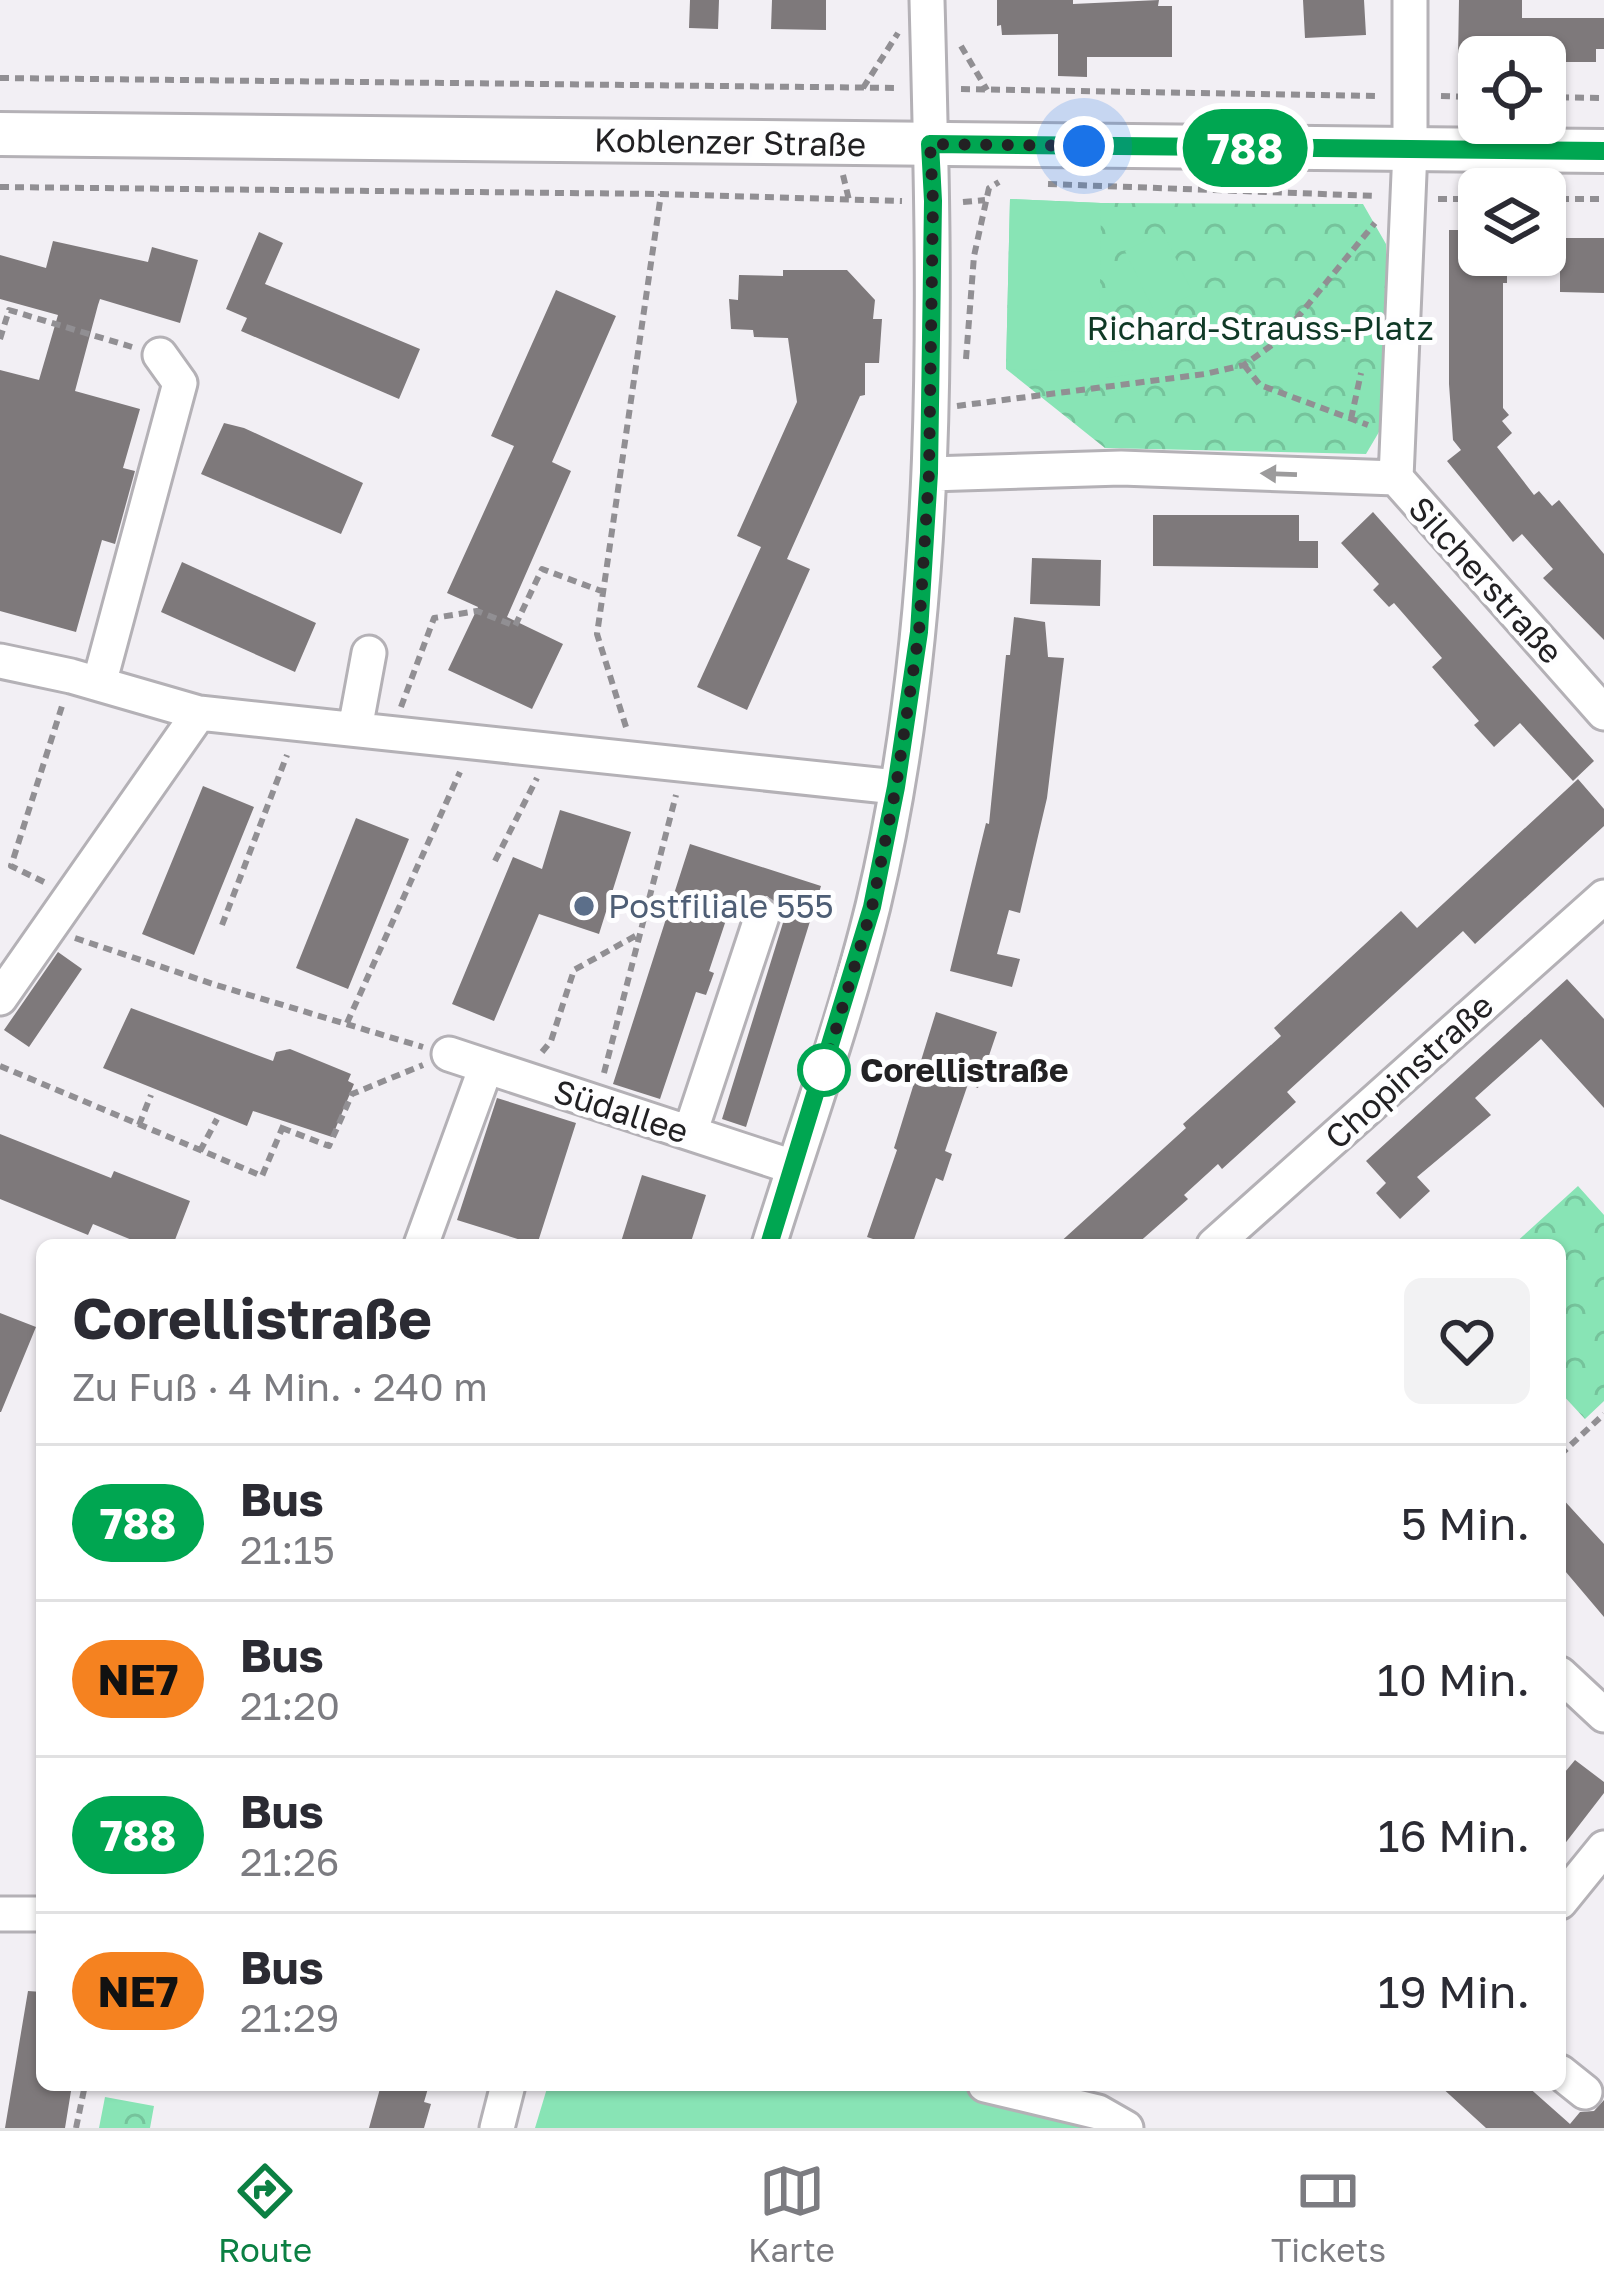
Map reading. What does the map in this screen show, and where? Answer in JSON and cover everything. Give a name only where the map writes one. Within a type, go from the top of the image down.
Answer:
[{"type":"main road","name":"Koblenzer Straße","points":[[0,134],[1604,151]]},
{"type":"street","name":"Silcherstraße","points":[[1410,0],[1410,150],[1396,478],[1604,713]]},
{"type":"street","points":[[771,1239],[872,907],[919,632],[929,473],[933,201],[917,9]]},
{"type":"street","points":[[85,680],[180,383],[160,355]]},
{"type":"street","points":[[929,473],[1121,468],[1396,478]]},
{"type":"street","points":[[355,729],[369,653]]},
{"type":"street","points":[[0,661],[199,713],[896,787]]},
{"type":"street","points":[[0,998],[199,713]]},
{"type":"street","name":"Chopinstraße","points":[[1221,1239],[1598,914]]},
{"type":"street","points":[[690,1133],[762,916]]},
{"type":"street","name":"Südallee","points":[[448,1054],[794,1167]]},
{"type":"street","points":[[423,1239],[442,1172],[486,1066]]},
{"type":"street","points":[[1566,1679],[1604,1714]]},
{"type":"street","points":[[1566,1895],[1604,1848]]},
{"type":"street","points":[[0,1914],[36,1914]]},
{"type":"street","points":[[497,2128],[506,2091]]},
{"type":"street","points":[[1010,2091],[1098,2112],[1126,2128]]},
{"type":"path","points":[[862,89],[917,9]]},
{"type":"path","points":[[0,78],[888,88]]},
{"type":"path","points":[[966,89],[1387,96]]},
{"type":"path","points":[[1566,98],[1604,98]]},
{"type":"path","points":[[972,203],[985,200],[997,182],[1014,182]]},
{"type":"path","points":[[1033,183],[1406,198]]},
{"type":"path","points":[[0,188],[661,194],[890,201]]},
{"type":"path","points":[[635,758],[598,634],[661,194]]},
{"type":"path","points":[[928,405],[982,404],[1244,365],[1280,340],[1378,220],[1406,198]]},
{"type":"path","points":[[1566,199],[1604,199]]},
{"type":"path","points":[[0,339],[9,310],[160,355]]},
{"type":"path","points":[[1244,365],[1259,385],[1401,433]]},
{"type":"path","points":[[1351,419],[1361,373]]},
{"type":"path","points":[[391,731],[434,618],[477,611],[515,626],[542,569],[604,592]]},
{"type":"path","points":[[41,880],[11,866],[85,680]]},
{"type":"path","points":[[222,925],[298,723]]},
{"type":"path","points":[[347,1024],[473,741]]},
{"type":"path","points":[[495,861],[552,749]]},
{"type":"path","points":[[596,1103],[684,763]]},
{"type":"path","points":[[51,925],[88,945],[448,1054]]},
{"type":"path","points":[[521,1078],[551,1041],[574,970],[637,934]]},
{"type":"path","points":[[0,1066],[262,1176],[283,1126],[329,1146],[352,1094],[448,1054]]},
{"type":"path","points":[[138,1126],[152,1095]]},
{"type":"path","points":[[200,1151],[217,1120]]},
{"type":"path","points":[[1566,1449],[1604,1414]]},
{"type":"path","points":[[76,2128],[84,2091]]},
{"type":"green space","name":"Richard-Strauss-Platz","points":[[1010,199],[1363,204],[1386,244],[1386,420],[1366,454],[1105,448],[1006,369]]},
{"type":"green space","points":[[1010,199],[1101,203],[1099,372],[1006,369]]},
{"type":"green space","points":[[1163,232],[1193,294],[1155,313],[1125,251]]},
{"type":"green space","points":[[1148,349],[1148,372],[1106,378],[1106,352]]},
{"type":"green space","points":[[1578,1186],[1604,1215],[1604,1401],[1585,1419],[1566,1398],[1566,1239],[1520,1239]]},
{"type":"green space","points":[[546,2091],[1009,2091],[1138,2128],[535,2128]]},
{"type":"green space","points":[[105,2097],[154,2106],[150,2128],[99,2128]]},
{"type":"building","points":[[690,0],[719,0],[718,29],[689,28]]},
{"type":"building","points":[[772,0],[826,0],[826,30],[771,29]]},
{"type":"building","points":[[997,0],[1073,0],[1073,4],[1159,0],[1158,6],[1172,6],[1172,57],[1087,57],[1087,77],[1058,76],[1058,34],[1002,35],[1001,25],[997,26]]},
{"type":"building","points":[[1303,0],[1364,0],[1366,35],[1305,38]]},
{"type":"building","points":[[1459,0],[1522,0],[1522,18],[1604,18],[1604,49],[1596,49],[1596,62],[1566,62],[1566,36],[1458,36]]},
{"type":"building","points":[[1449,230],[1458,230],[1458,276],[1507,276],[1503,283],[1503,408],[1509,415],[1502,421],[1512,433],[1497,447],[1534,495],[1539,491],[1552,506],[1559,500],[1604,554],[1604,640],[1543,578],[1553,569],[1522,534],[1513,542],[1447,461],[1461,450],[1453,440]]},
{"type":"building","points":[[259,232],[283,243],[265,284],[420,349],[399,399],[241,331],[247,318],[226,309]]},
{"type":"building","points":[[1566,238],[1604,238],[1604,293],[1560,292],[1560,276],[1566,276]]},
{"type":"building","points":[[53,241],[148,262],[152,247],[198,260],[180,323],[100,299],[98,305],[75,391],[140,409],[123,468],[135,471],[115,544],[102,540],[76,632],[0,611],[0,370],[39,380],[58,315],[0,299],[0,255],[46,268]]},
{"type":"building","points":[[783,270],[847,270],[875,300],[873,319],[882,319],[879,363],[865,363],[865,395],[860,396],[787,559],[810,569],[747,710],[697,687],[761,547],[737,536],[797,402],[788,338],[754,337],[753,330],[731,329],[729,299],[738,300],[739,275],[783,276]]},
{"type":"building","points":[[556,290],[616,316],[552,462],[571,471],[507,617],[563,644],[532,709],[448,670],[478,607],[447,593],[514,446],[491,436]]},
{"type":"building","points":[[224,423],[363,483],[341,534],[201,474]]},
{"type":"building","points":[[1373,512],[1594,761],[1573,781],[1520,723],[1494,747],[1474,725],[1479,721],[1432,667],[1442,658],[1394,603],[1389,607],[1373,590],[1379,584],[1341,543]]},
{"type":"building","points":[[1153,515],[1299,515],[1299,541],[1318,541],[1318,568],[1153,566]]},
{"type":"building","points":[[1032,558],[1101,560],[1100,606],[1030,604]]},
{"type":"building","points":[[182,562],[316,623],[295,672],[161,612]]},
{"type":"building","points":[[1014,617],[1045,622],[1048,657],[1064,658],[1047,798],[1020,913],[1009,910],[997,954],[1020,959],[1012,987],[950,971],[989,824]]},
{"type":"building","points":[[1578,779],[1604,809],[1604,826],[1475,944],[1463,931],[1287,1092],[1296,1102],[1222,1169],[1218,1164],[1184,1195],[1188,1199],[1143,1239],[1064,1239],[1281,1036],[1274,1028],[1401,911],[1417,928]]},
{"type":"building","points":[[203,786],[254,807],[194,955],[142,934]]},
{"type":"building","points":[[560,810],[631,832],[599,934],[539,914],[494,1021],[452,1004],[513,857],[542,869]]},
{"type":"building","points":[[356,818],[409,839],[348,989],[296,968]]},
{"type":"building","points":[[690,844],[821,886],[746,1127],[722,1119],[786,913],[767,896],[747,901],[738,898],[731,918],[727,917],[706,995],[696,992],[660,1099],[613,1084]]},
{"type":"building","points":[[58,952],[82,969],[29,1047],[4,1030]]},
{"type":"building","points":[[1567,979],[1604,1019],[1604,1108],[1541,1039],[1475,1098],[1491,1115],[1417,1177],[1430,1191],[1400,1219],[1376,1193],[1386,1183],[1366,1161]]},
{"type":"building","points":[[131,1008],[273,1061],[276,1052],[290,1049],[351,1074],[348,1081],[354,1084],[332,1137],[253,1111],[247,1126],[103,1068]]},
{"type":"building","points":[[936,1012],[997,1032],[978,1088],[968,1084],[945,1151],[952,1154],[943,1181],[936,1178],[914,1239],[873,1239],[867,1237]]},
{"type":"building","points":[[497,1098],[576,1123],[539,1239],[518,1239],[457,1220]]},
{"type":"building","points":[[0,1134],[111,1178],[114,1171],[190,1201],[175,1239],[129,1239],[93,1224],[88,1235],[0,1199]]},
{"type":"building","points":[[642,1175],[706,1195],[692,1239],[622,1239]]},
{"type":"building","points":[[0,1313],[36,1327],[1,1412],[0,1412]]},
{"type":"building","points":[[1566,1503],[1604,1544],[1604,1617],[1566,1572]]},
{"type":"building","points":[[1575,1760],[1604,1782],[1604,1793],[1566,1842],[1566,1771]]},
{"type":"building","points":[[28,1991],[36,1992],[36,2091],[71,2091],[65,2128],[5,2128]]},
{"type":"building","points":[[379,2091],[427,2091],[424,2102],[431,2104],[424,2128],[369,2128]]},
{"type":"building","points":[[1446,2091],[1533,2091],[1570,2124],[1580,2112],[1594,2111],[1604,2100],[1604,2128],[1486,2128]]},
{"type":"bus line","name":"788","points":[[771,1239],[872,907],[919,632],[929,473],[930,144],[1604,151]]},
{"type":"place","name":"Postfiliale 555","points":[[584,906]]},
{"type":"place","name":"Corellistraße","points":[[824,1070]]},
{"type":"route","points":[[824,1070],[872,907],[919,632],[929,473],[930,144],[1084,146]]}]
